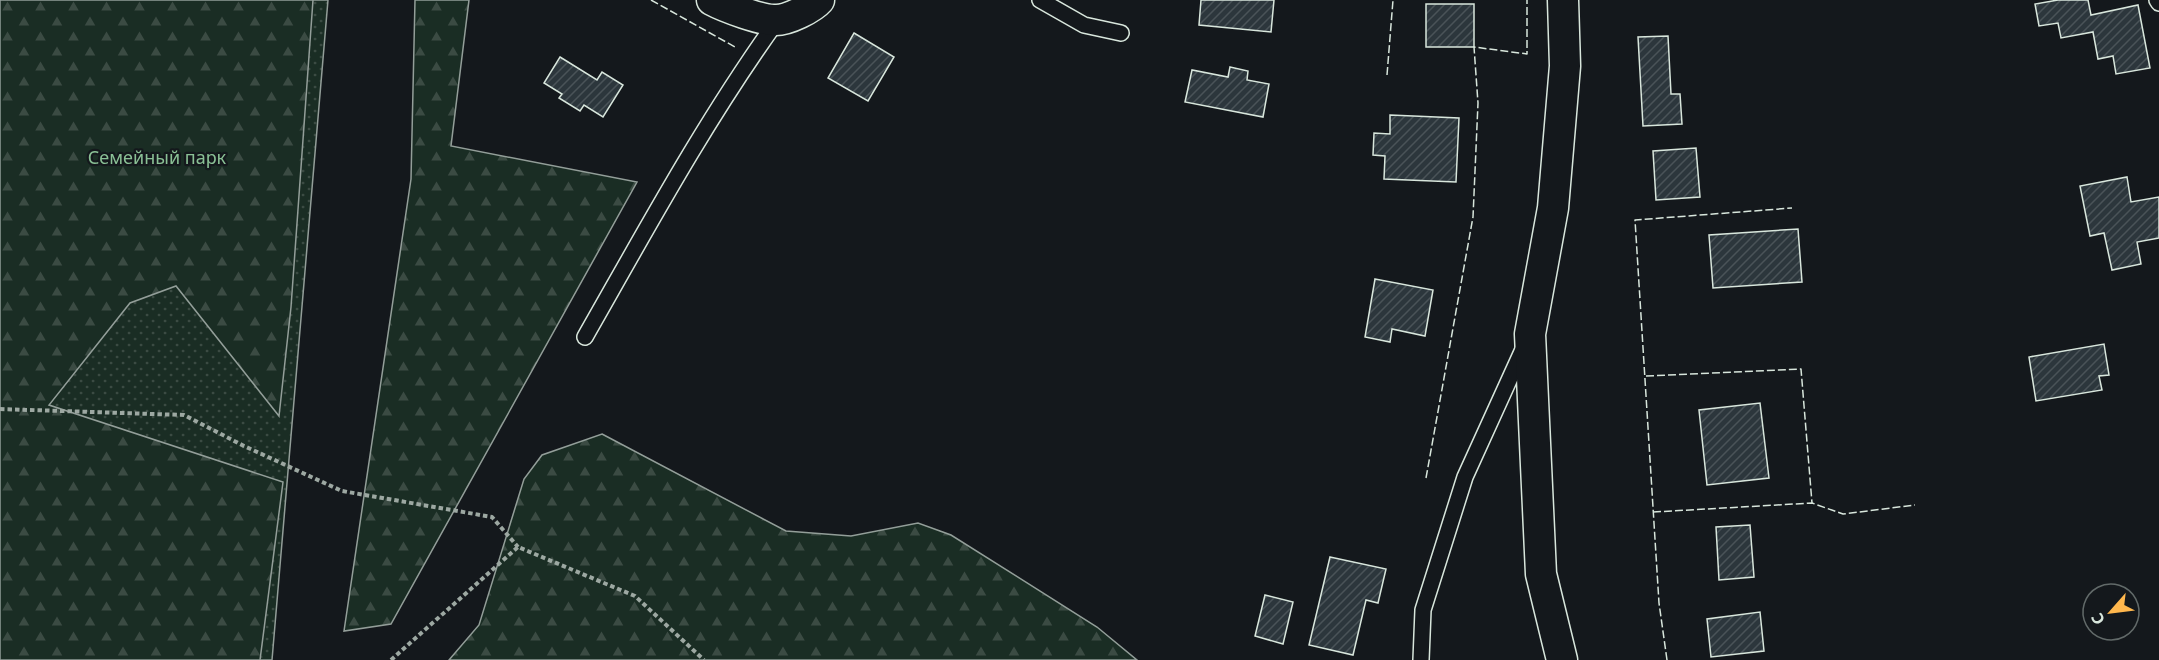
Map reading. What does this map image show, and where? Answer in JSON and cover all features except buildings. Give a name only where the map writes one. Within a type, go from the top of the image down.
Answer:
[{"type":"street","points":[[712,0],[728,9],[777,21],[812,8],[819,0]]},
{"type":"street","points":[[1562,660],[1541,574],[1530,334],[1553,208],[1564,66],[1563,0]]},
{"type":"lane","points":[[1040,0],[1084,25],[1121,33]]},
{"type":"lane","points":[[585,337],[699,136],[737,76],[777,21]]},
{"type":"lane","points":[[1421,660],[1424,610],[1465,477],[1530,334]]},
{"type":"path","points":[[0,409],[184,415],[244,446],[342,491],[492,517],[518,546],[635,596],[704,660]]},
{"type":"path","points":[[391,660],[518,546]]},
{"type":"green space","name":"Семейный парк","points":[[0,0],[328,0],[272,660],[0,660]]},
{"type":"green space","name":"Семейный парк","points":[[0,0],[313,0],[291,307],[279,416],[176,286],[130,303],[49,405],[283,482],[260,660],[0,660]]},
{"type":"green space","points":[[415,0],[469,0],[451,146],[637,182],[391,624],[344,631],[411,179]]},
{"type":"green space","points":[[602,434],[786,531],[851,536],[918,523],[951,535],[1097,627],[1137,660],[449,660],[479,625],[524,479],[542,455]]},
{"type":"fence","points":[[651,0],[735,47]]},
{"type":"fence","points":[[1387,75],[1393,0]]},
{"type":"fence","points":[[1426,478],[1473,217],[1478,103],[1474,47],[1527,54],[1527,0]]},
{"type":"fence","points":[[1667,660],[1659,603],[1635,220],[1792,208]]},
{"type":"fence","points":[[1646,376],[1801,369],[1812,503]]},
{"type":"fence","points":[[1653,512],[1812,503],[1843,514],[1915,505]]}]
